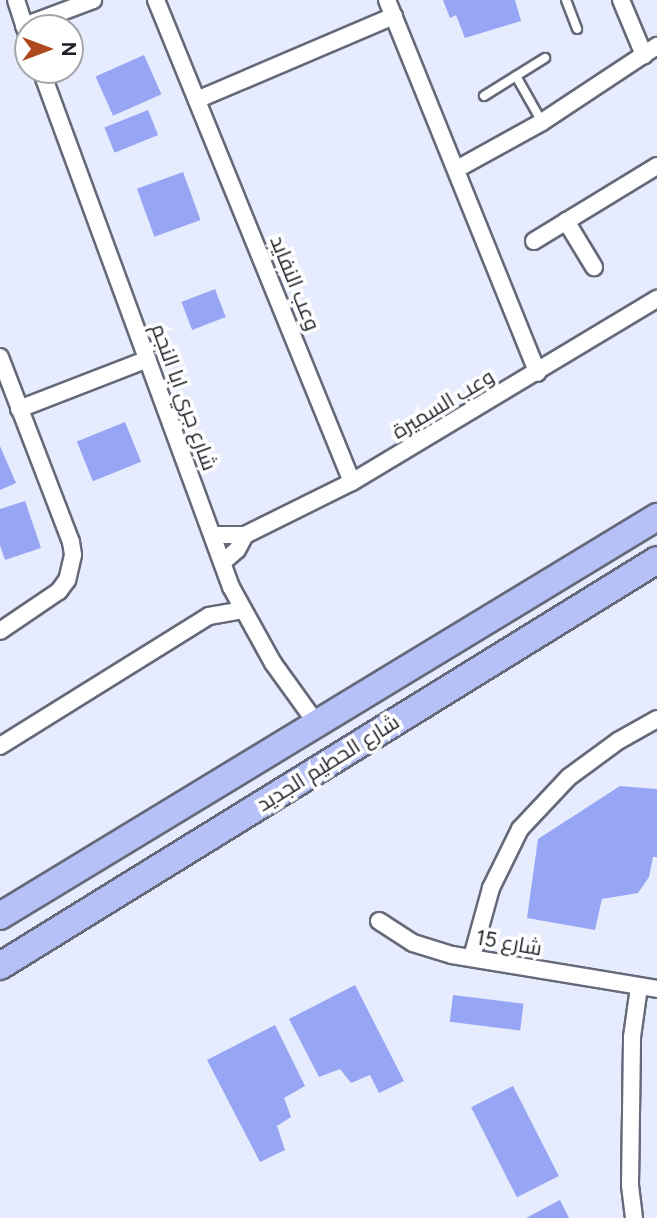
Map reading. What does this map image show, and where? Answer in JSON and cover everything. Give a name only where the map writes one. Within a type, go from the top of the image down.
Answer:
[{"type":"main road","name":"شارع الحطيم الجديد","points":[[0,916],[657,517]]},
{"type":"main road","name":"شارع الحطيم الجديد","points":[[0,966],[657,561]]},
{"type":"street","points":[[63,14],[93,0]]},
{"type":"street","name":"وعب النفايد","points":[[156,0],[199,99],[352,482]]},
{"type":"street","points":[[387,0],[538,373]]},
{"type":"street","points":[[457,169],[542,122],[650,51],[621,0]]},
{"type":"street","points":[[199,99],[394,16]]},
{"type":"street","name":"شارع جري ابا النجم","points":[[46,84],[242,610],[279,673],[317,724]]},
{"type":"street","points":[[534,241],[657,166]]},
{"type":"street","points":[[566,221],[594,267]]},
{"type":"street","name":"وعب السميرة","points":[[213,535],[245,535],[352,482],[538,373],[657,299]]},
{"type":"street","points":[[0,357],[71,542],[73,555],[67,580],[59,591],[0,631]]},
{"type":"street","points":[[19,408],[148,359]]},
{"type":"street","name":"وعب السميرة","points":[[223,562],[237,550],[245,535]]},
{"type":"street","points":[[0,746],[209,616],[242,610]]},
{"type":"street","points":[[472,957],[491,888],[520,829],[569,777],[618,741],[657,719]]},
{"type":"street","name":"شارع 15","points":[[379,921],[413,943],[452,955],[657,989]]},
{"type":"street","points":[[634,1218],[630,1185],[632,1037],[639,987]]},
{"type":"lane","points":[[566,0],[577,29]]},
{"type":"lane","points":[[484,96],[545,58]]},
{"type":"lane","points":[[516,76],[542,122]]},
{"type":"building","points":[[443,0],[515,0],[521,21],[465,38],[456,15],[450,18]]},
{"type":"building","points":[[144,55],[161,94],[113,116],[96,77]]},
{"type":"building","points":[[148,110],[158,135],[115,153],[104,128]]},
{"type":"building","points":[[183,172],[200,220],[154,237],[137,189]]},
{"type":"building","points":[[215,289],[226,317],[192,330],[181,302]]},
{"type":"building","points":[[125,422],[141,462],[93,481],[77,441]]},
{"type":"building","points":[[0,446],[16,483],[0,490]]},
{"type":"building","points":[[25,501],[41,548],[5,560],[0,545],[0,509]]},
{"type":"building","points":[[620,786],[657,789],[657,857],[653,857],[649,877],[638,893],[602,899],[595,930],[527,918],[538,839]]},
{"type":"building","points":[[355,985],[404,1081],[379,1093],[370,1075],[351,1083],[340,1069],[319,1077],[289,1019]]},
{"type":"building","points":[[453,995],[523,1004],[520,1030],[450,1022]]},
{"type":"building","points":[[275,1025],[305,1086],[284,1098],[291,1117],[277,1126],[285,1150],[260,1162],[207,1060]]},
{"type":"building","points":[[513,1086],[559,1176],[517,1197],[471,1107]]},
{"type":"building","points":[[560,1200],[569,1218],[526,1218]]}]
